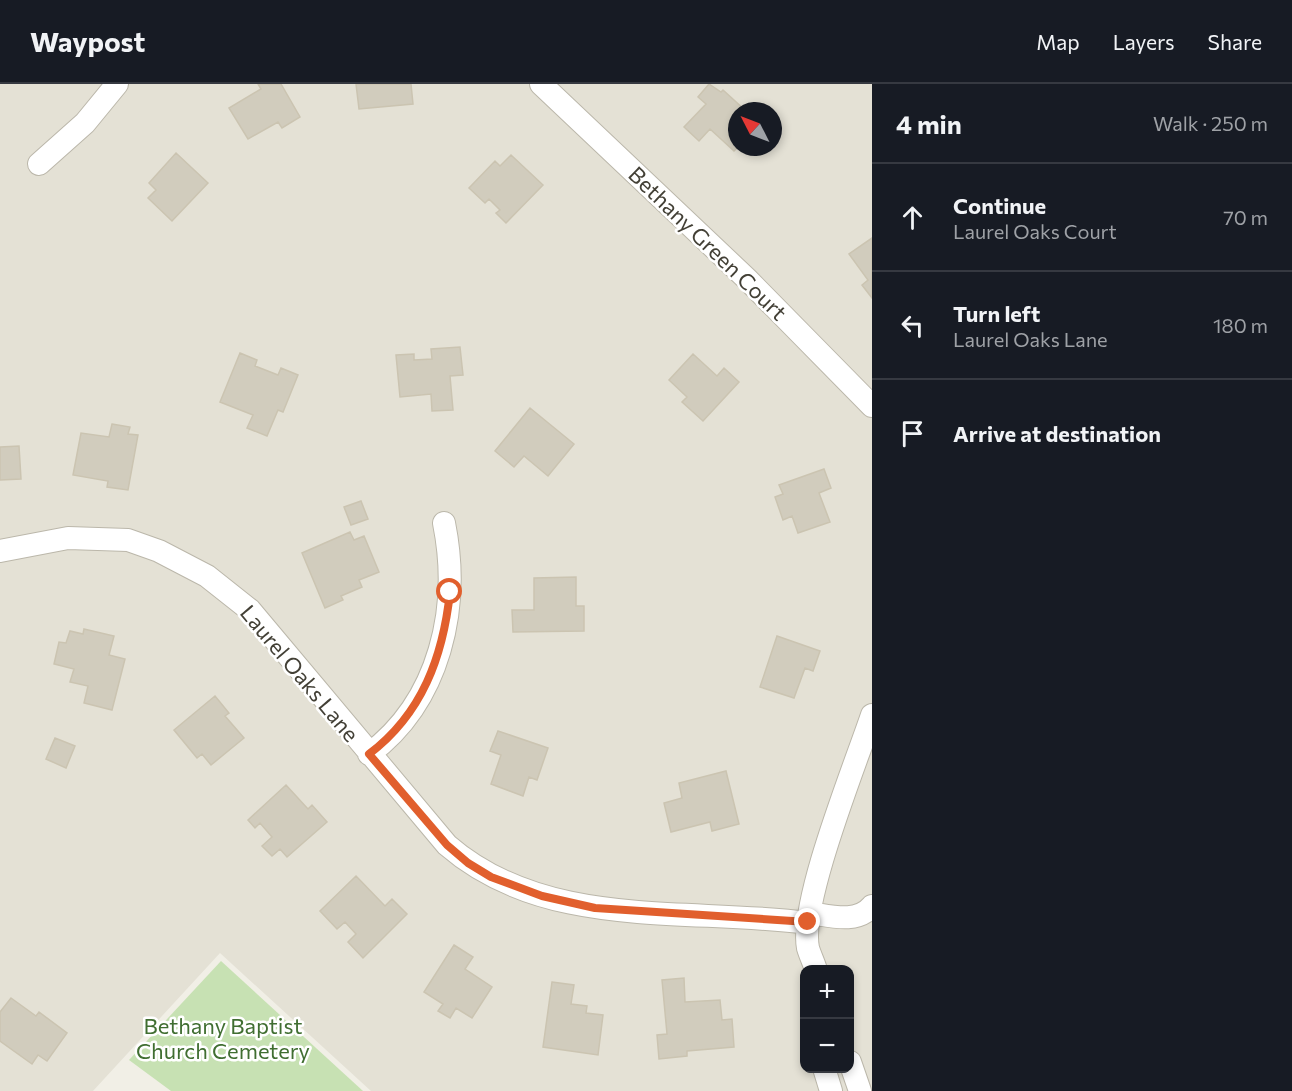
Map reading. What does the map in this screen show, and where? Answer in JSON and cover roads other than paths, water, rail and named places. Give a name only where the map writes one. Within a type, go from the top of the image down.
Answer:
[{"type":"street","points":[[39,164],[85,123],[117,84]]},
{"type":"street","name":"Bethany Green Court","points":[[541,84],[747,279],[872,406]]},
{"type":"street","points":[[369,754],[388,739],[407,719],[422,696],[441,645],[450,592],[448,546],[444,523]]},
{"type":"street","name":"Laurel Oaks Lane","points":[[0,551],[68,538],[128,540],[184,563],[222,588],[250,610],[447,845],[468,863],[491,877],[542,896],[595,908],[846,918],[865,914],[872,906]]},
{"type":"street","points":[[807,965],[809,918],[819,872],[872,715]]},
{"type":"street","points":[[808,947],[815,965]]},
{"type":"street","points":[[826,1073],[831,1091]]},
{"type":"street","points":[[853,1073],[860,1091]]},
{"type":"park label","name":"Bethany Baptist Church Cemetery","points":[[223,1038]]}]
